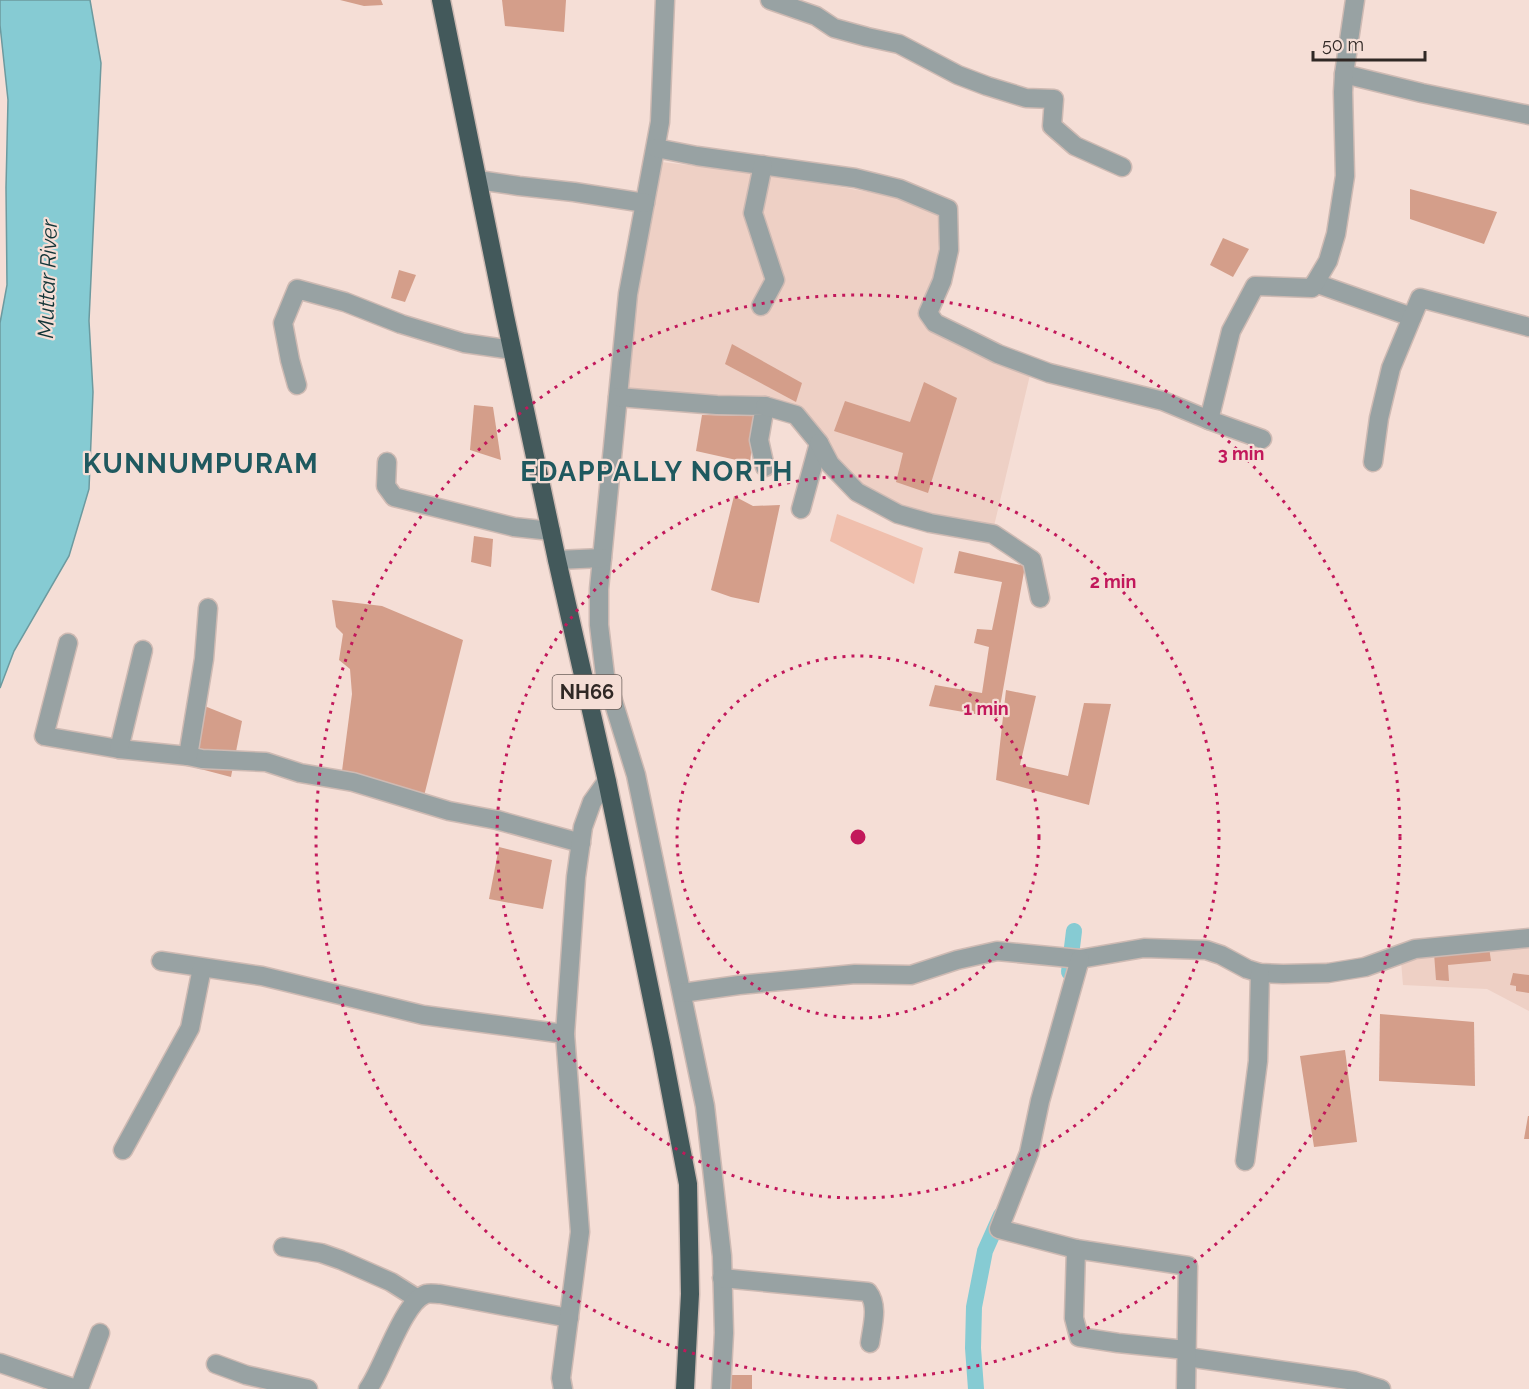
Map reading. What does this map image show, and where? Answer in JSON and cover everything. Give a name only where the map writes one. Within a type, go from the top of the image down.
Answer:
[{"type":"highway","name":"NH66","points":[[441,0],[512,350],[607,782],[688,1184],[690,1294],[685,1389]]},
{"type":"street","points":[[665,0],[660,122],[628,294],[599,589],[599,625],[605,675],[636,775],[705,1106],[716,1197],[722,1278],[724,1333],[721,1389]]},
{"type":"street","points":[[770,0],[816,16],[834,28],[867,38],[899,44],[958,75],[987,86],[1026,98],[1054,99],[1052,126],[1075,146],[1122,167]]},
{"type":"street","points":[[1209,420],[1231,331],[1255,286],[1312,288],[1328,261],[1336,234],[1345,176],[1344,74],[1355,0]]},
{"type":"street","points":[[1344,74],[1529,115]]},
{"type":"street","points":[[656,148],[855,178],[900,189],[948,208],[949,250],[942,281],[928,313],[936,322],[998,354],[1049,373],[1163,401],[1262,439]]},
{"type":"street","points":[[761,306],[775,280],[753,213],[763,165]]},
{"type":"street","points":[[478,180],[645,203]]},
{"type":"street","points":[[1315,283],[1412,317]]},
{"type":"street","points":[[297,385],[283,323],[297,289],[345,302],[401,324],[464,343],[512,350]]},
{"type":"street","points":[[1373,462],[1378,418],[1391,368],[1420,298],[1529,327]]},
{"type":"street","points":[[618,397],[669,402],[765,406],[796,415],[819,443],[830,464],[857,492],[898,514],[930,523],[993,534],[1032,560],[1040,598]]},
{"type":"street","points":[[765,406],[759,440],[765,467]]},
{"type":"street","points":[[801,509],[819,443]]},
{"type":"street","points":[[387,462],[386,486],[394,497],[514,527],[551,531]]},
{"type":"street","points":[[557,560],[602,558]]},
{"type":"street","points":[[188,756],[204,659],[208,608]]},
{"type":"street","points":[[68,643],[44,736],[119,749],[201,759],[266,762],[300,773],[353,782],[449,811],[497,820],[581,843]]},
{"type":"street","points":[[119,749],[143,650]]},
{"type":"street","points":[[583,676],[605,675]]},
{"type":"street","points":[[563,1389],[561,1378],[580,1232],[565,1034],[576,877],[583,827],[592,802],[607,782]]},
{"type":"street","points":[[682,993],[855,974],[911,975],[957,960],[997,951],[1073,958],[1144,948],[1206,950],[1260,973],[1328,973],[1365,967],[1414,949],[1529,938]]},
{"type":"street","points":[[1073,958],[1029,1153],[999,1229],[1076,1249],[1188,1266],[1186,1389]]},
{"type":"street","points":[[161,961],[262,976],[423,1015],[565,1034]]},
{"type":"street","points":[[123,1150],[190,1028],[202,968]]},
{"type":"street","points":[[1245,1161],[1258,1061],[1260,973]]},
{"type":"street","points":[[283,1247],[321,1253],[341,1260],[391,1282],[418,1299]]},
{"type":"street","points":[[1076,1249],[1074,1318],[1079,1337],[1355,1381],[1381,1389]]},
{"type":"street","points":[[722,1278],[868,1292],[874,1303],[870,1343]]},
{"type":"street","points":[[368,1389],[375,1380],[402,1321],[418,1299],[426,1294],[440,1294],[569,1318]]},
{"type":"street","points":[[0,1363],[77,1389],[100,1334]]},
{"type":"street","points":[[216,1364],[246,1375],[308,1389]]},
{"type":"shaded area","points":[[662,162],[774,175],[902,198],[942,213],[935,277],[917,312],[942,334],[1030,375],[994,526],[902,507],[861,488],[835,463],[798,410],[625,392],[636,295]]},
{"type":"shaded area","points":[[837,514],[923,548],[914,584],[830,541]]},
{"type":"shaded area","points":[[1529,945],[1529,1011],[1487,989],[1403,985],[1401,961],[1451,947]]},
{"type":"water","name":"Muttar River","points":[[0,0],[90,0],[101,63],[89,321],[93,392],[89,489],[69,556],[14,651],[0,688],[0,323],[7,285],[8,100],[0,25]]},
{"type":"building","points":[[340,0],[381,0],[383,5],[364,6]]},
{"type":"building","points":[[502,0],[566,0],[564,32],[505,26]]},
{"type":"building","points":[[1410,189],[1497,212],[1484,244],[1410,219]]},
{"type":"building","points":[[1223,238],[1249,249],[1233,277],[1210,265]]},
{"type":"building","points":[[399,270],[416,275],[405,302],[391,298]]},
{"type":"building","points":[[732,344],[802,383],[796,402],[725,364]]},
{"type":"building","points":[[924,382],[957,398],[928,493],[896,482],[903,453],[834,431],[845,401],[910,422]]},
{"type":"building","points":[[474,405],[493,407],[501,460],[470,450]]},
{"type":"building","points":[[702,415],[755,416],[750,463],[696,451]]},
{"type":"building","points":[[734,496],[753,506],[780,505],[759,603],[711,590]]},
{"type":"building","points":[[474,536],[493,539],[491,567],[471,562]]},
{"type":"building","points":[[959,551],[1025,566],[998,718],[929,706],[935,685],[982,693],[989,647],[974,643],[977,629],[992,630],[1002,582],[954,573]]},
{"type":"building","points":[[332,600],[382,606],[463,640],[424,796],[342,771],[352,694],[350,669],[339,660],[343,634],[336,627]]},
{"type":"building","points":[[1006,690],[1036,696],[1020,765],[1068,776],[1084,703],[1111,704],[1089,805],[996,780]]},
{"type":"building","points":[[202,705],[242,721],[231,777],[189,766]]},
{"type":"building","points":[[499,847],[552,860],[543,909],[489,899]]},
{"type":"building","points":[[1489,947],[1491,961],[1448,965],[1449,981],[1436,980],[1434,953]]},
{"type":"building","points":[[1513,973],[1529,975],[1529,993],[1516,991],[1516,986],[1510,985]]},
{"type":"building","points":[[1380,1014],[1474,1022],[1475,1086],[1379,1081]]},
{"type":"building","points":[[1345,1050],[1357,1142],[1314,1147],[1300,1056]]},
{"type":"building","points":[[1528,1116],[1529,1139],[1524,1139]]},
{"type":"building","points":[[730,1375],[752,1375],[752,1389],[730,1389]]},
{"type":"waterway","points":[[1069,972],[1074,931]]},
{"type":"waterway","points":[[976,1389],[973,1348],[974,1307],[985,1251],[1001,1215]]},
{"type":"district","name":"KUNNUMPURAM","points":[[201,464]]},
{"type":"district","name":"EDAPPALLY NORTH","points":[[657,472]]}]
